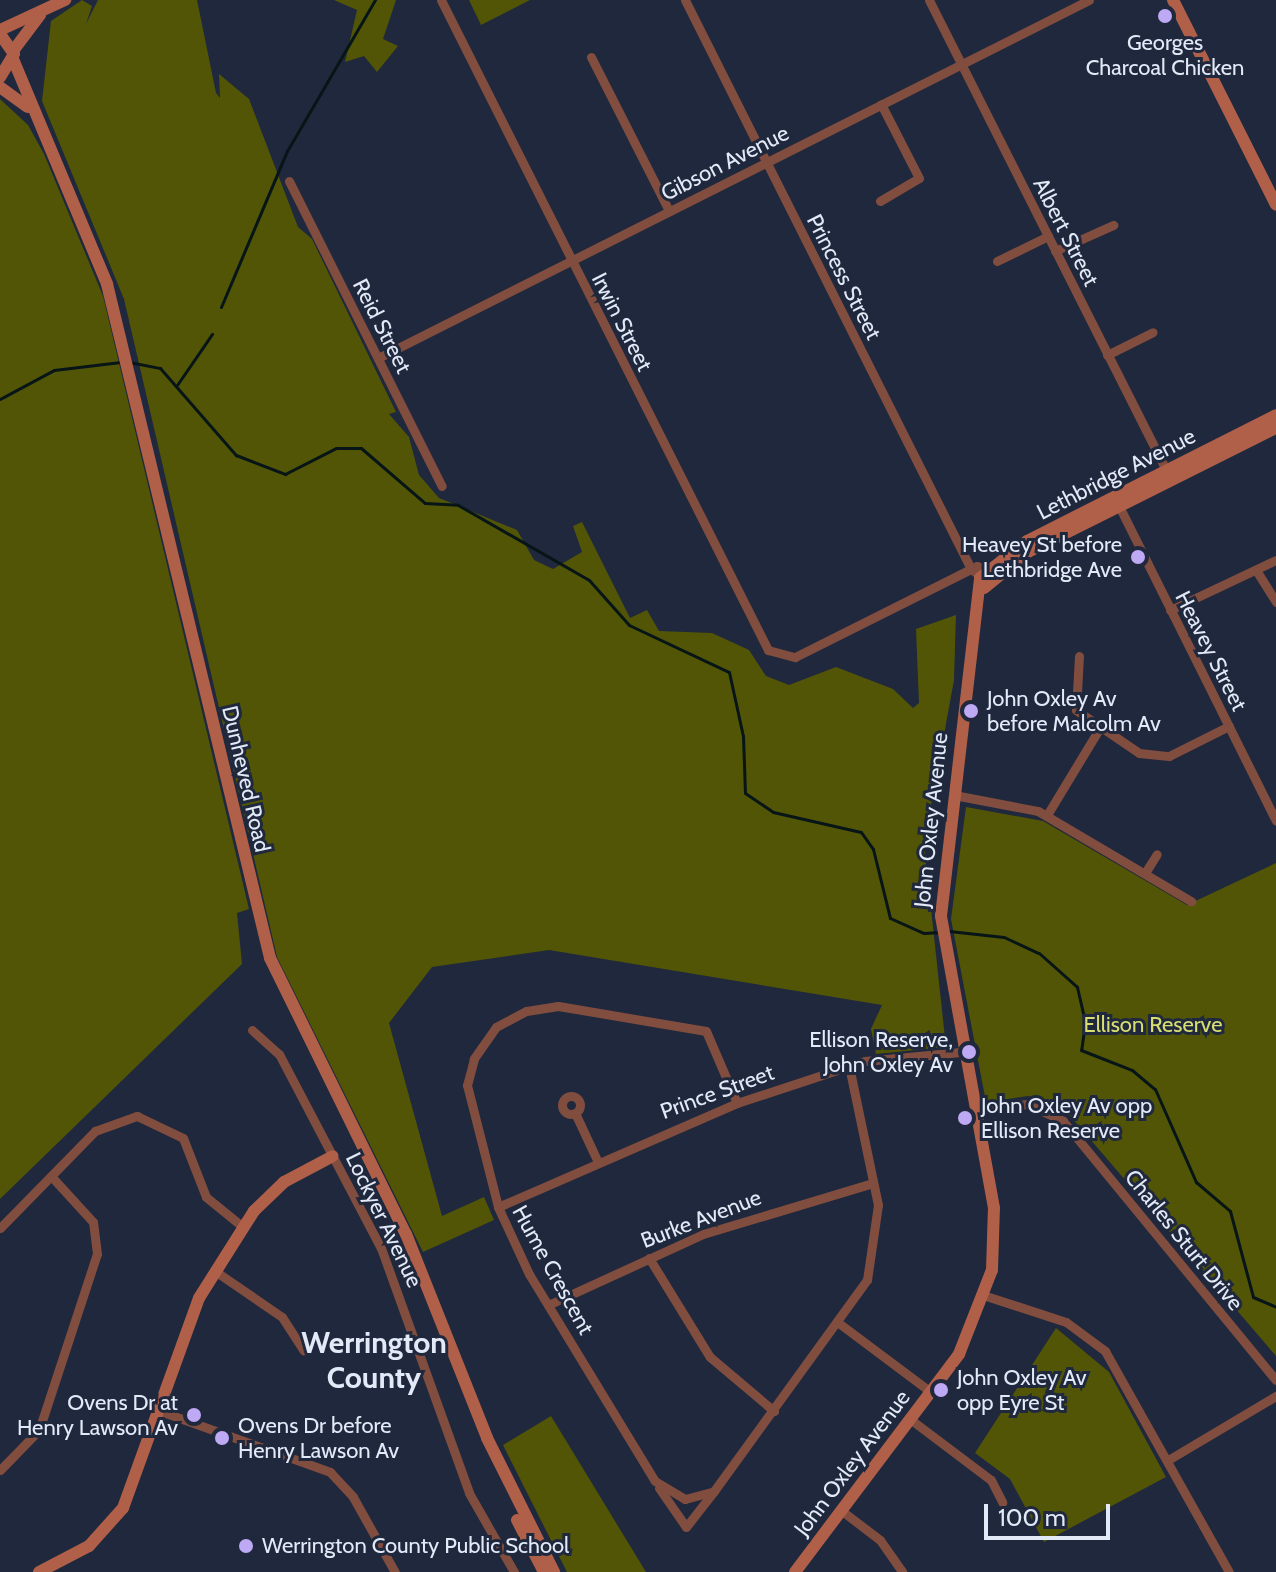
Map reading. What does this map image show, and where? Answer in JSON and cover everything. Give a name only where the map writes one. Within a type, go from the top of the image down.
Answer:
[{"type":"street","points":[[13,55],[0,32],[40,15],[65,0]]},
{"type":"street","name":"Irwin Street","points":[[441,0],[571,260],[776,656]]},
{"type":"street","name":"Princess Street","points":[[685,0],[766,162],[984,574]]},
{"type":"street","name":"Albert Street","points":[[929,0],[1168,476]]},
{"type":"street","name":"Gibson Avenue","points":[[378,358],[1089,0]]},
{"type":"street","points":[[1173,0],[1276,205]]},
{"type":"street","points":[[0,77],[40,15]]},
{"type":"street","name":"Dunheved Road","points":[[13,55],[28,107],[89,231],[121,337],[270,958],[406,1234],[487,1438],[550,1571]]},
{"type":"street","points":[[591,57],[669,211]]},
{"type":"street","name":"Dunheved Road","points":[[0,87],[28,107]]},
{"type":"street","points":[[880,201],[919,178],[881,104]]},
{"type":"street","name":"Reid Street","points":[[289,181],[442,486]]},
{"type":"street","points":[[1055,251],[1113,225]]},
{"type":"street","points":[[997,261],[1048,236]]},
{"type":"street","points":[[1107,355],[1153,332]]},
{"type":"street","name":"Lethbridge Avenue","points":[[776,656],[795,657],[984,574],[1276,415]]},
{"type":"street","name":"Lethbridge Avenue","points":[[1168,476],[1276,428]]},
{"type":"street","name":"Heavey Street","points":[[1117,502],[1276,821]]},
{"type":"street","points":[[1170,610],[1276,560]]},
{"type":"street","points":[[1256,570],[1276,602]]},
{"type":"street","name":"John Oxley Avenue","points":[[795,1572],[966,1342],[986,1296],[994,1208],[961,1052],[943,947],[941,916],[972,630],[984,574]]},
{"type":"street","points":[[1079,656],[1074,705],[1099,729],[1157,758],[1229,726]]},
{"type":"street","points":[[1047,815],[1099,729]]},
{"type":"street","points":[[954,795],[1047,815],[1191,901]]},
{"type":"street","points":[[1145,873],[1157,854]]},
{"type":"street","name":"Hume Crescent","points":[[737,1103],[706,1031],[558,1006],[520,1013],[484,1042],[467,1085],[498,1207],[548,1305],[686,1527],[840,1324],[875,1258],[873,1183],[849,1066]]},
{"type":"street","name":"Lockyer Avenue","points":[[252,1030],[279,1054],[387,1261],[469,1493],[514,1572]]},
{"type":"street","name":"Prince Street","points":[[498,1207],[597,1160],[737,1103],[849,1066],[961,1052]]},
{"type":"street","name":"Charles Sturt Drive","points":[[974,1111],[1020,1103],[1063,1121],[1276,1380]]},
{"type":"street","points":[[575,1113],[597,1160]]},
{"type":"street","points":[[0,1228],[106,1123],[152,1118],[183,1138],[206,1197],[243,1227]]},
{"type":"street","points":[[39,1572],[89,1546],[116,1520],[215,1271],[243,1227],[277,1187],[333,1156]]},
{"type":"street","points":[[0,1470],[39,1430],[97,1254],[93,1222],[51,1176]]},
{"type":"street","name":"Burke Avenue","points":[[548,1305],[649,1258],[873,1183]]},
{"type":"street","points":[[649,1258],[717,1366],[774,1411]]},
{"type":"street","points":[[215,1271],[276,1311],[304,1351]]},
{"type":"street","points":[[986,1296],[1056,1317],[1098,1343],[1168,1460],[1229,1572]]},
{"type":"street","points":[[840,1324],[931,1392]]},
{"type":"street","points":[[1168,1460],[1276,1396]]},
{"type":"street","points":[[160,1411],[330,1472],[353,1497],[395,1572]]},
{"type":"street","points":[[910,1419],[991,1480],[1002,1502]]},
{"type":"street","points":[[655,1481],[685,1499],[714,1491]]},
{"type":"street","points":[[842,1511],[884,1544],[902,1572]]},
{"type":"green space","points":[[82,0],[92,6],[86,24],[98,0],[197,0],[216,93],[220,98],[219,74],[249,99],[298,227],[312,239],[396,412],[389,414],[409,437],[419,475],[439,498],[517,530],[534,560],[553,569],[582,552],[573,526],[582,522],[630,618],[647,610],[659,631],[712,633],[749,650],[766,676],[789,685],[836,667],[893,689],[913,708],[919,703],[916,629],[956,615],[954,680],[924,844],[946,1047],[876,1054],[871,1029],[882,1005],[549,950],[432,967],[389,1023],[442,1216],[484,1197],[494,1220],[423,1252],[277,957],[124,299],[42,101],[51,21]]},
{"type":"green space","points":[[334,0],[396,0],[383,39],[398,46],[377,72],[364,56],[345,62],[357,10]]},
{"type":"green space","points":[[469,0],[530,0],[481,25]]},
{"type":"green space","points":[[0,99],[28,125],[44,154],[103,296],[249,909],[237,913],[242,964],[0,1199]]},
{"type":"green space","name":"Ellison Reserve","points":[[966,807],[1043,821],[1187,905],[1276,863],[1276,1356],[1060,1104],[1028,1096],[986,1102],[951,919]]},
{"type":"green space","points":[[1056,1328],[1109,1372],[1166,1477],[1044,1542],[1010,1479],[975,1453]]},
{"type":"green space","points":[[551,1416],[646,1572],[567,1572],[503,1445]]},
{"type":"waterway","points":[[221,307],[287,151],[375,0]]},
{"type":"waterway","points":[[177,385],[212,334]]},
{"type":"waterway","points":[[0,399],[54,370],[121,362]]},
{"type":"waterway","points":[[129,362],[160,368],[236,455],[285,474],[336,448],[361,448],[425,503],[458,505],[589,580],[629,625],[729,672],[743,736],[745,793],[773,812],[861,832],[873,849],[890,918],[924,933],[941,932]]},
{"type":"waterway","points":[[949,931],[1004,937],[1039,953],[1077,987],[1085,1023],[1081,1050],[1132,1070],[1155,1089],[1196,1182],[1230,1211],[1253,1297],[1276,1307]]},
{"type":"place","name":"Georges Charcoal Chicken","points":[[1165,16]]},
{"type":"place","name":"Heavey St before Lethbridge Ave","points":[[1138,557]]},
{"type":"place","name":"John Oxley Av before Malcolm Av","points":[[971,711]]},
{"type":"place","name":"Ellison Reserve, John Oxley Av","points":[[969,1052]]},
{"type":"place","name":"John Oxley Av opp Ellison Reserve","points":[[965,1118]]},
{"type":"place","name":"John Oxley Av opp Eyre St","points":[[941,1390]]},
{"type":"place","name":"Ovens Dr at Henry Lawson Av","points":[[194,1415]]},
{"type":"place","name":"Ovens Dr before Henry Lawson Av","points":[[222,1438]]},
{"type":"place","name":"Werrington County Public School","points":[[246,1546]]},
{"type":"district","name":"Werrington County","points":[[374,1360]]}]
